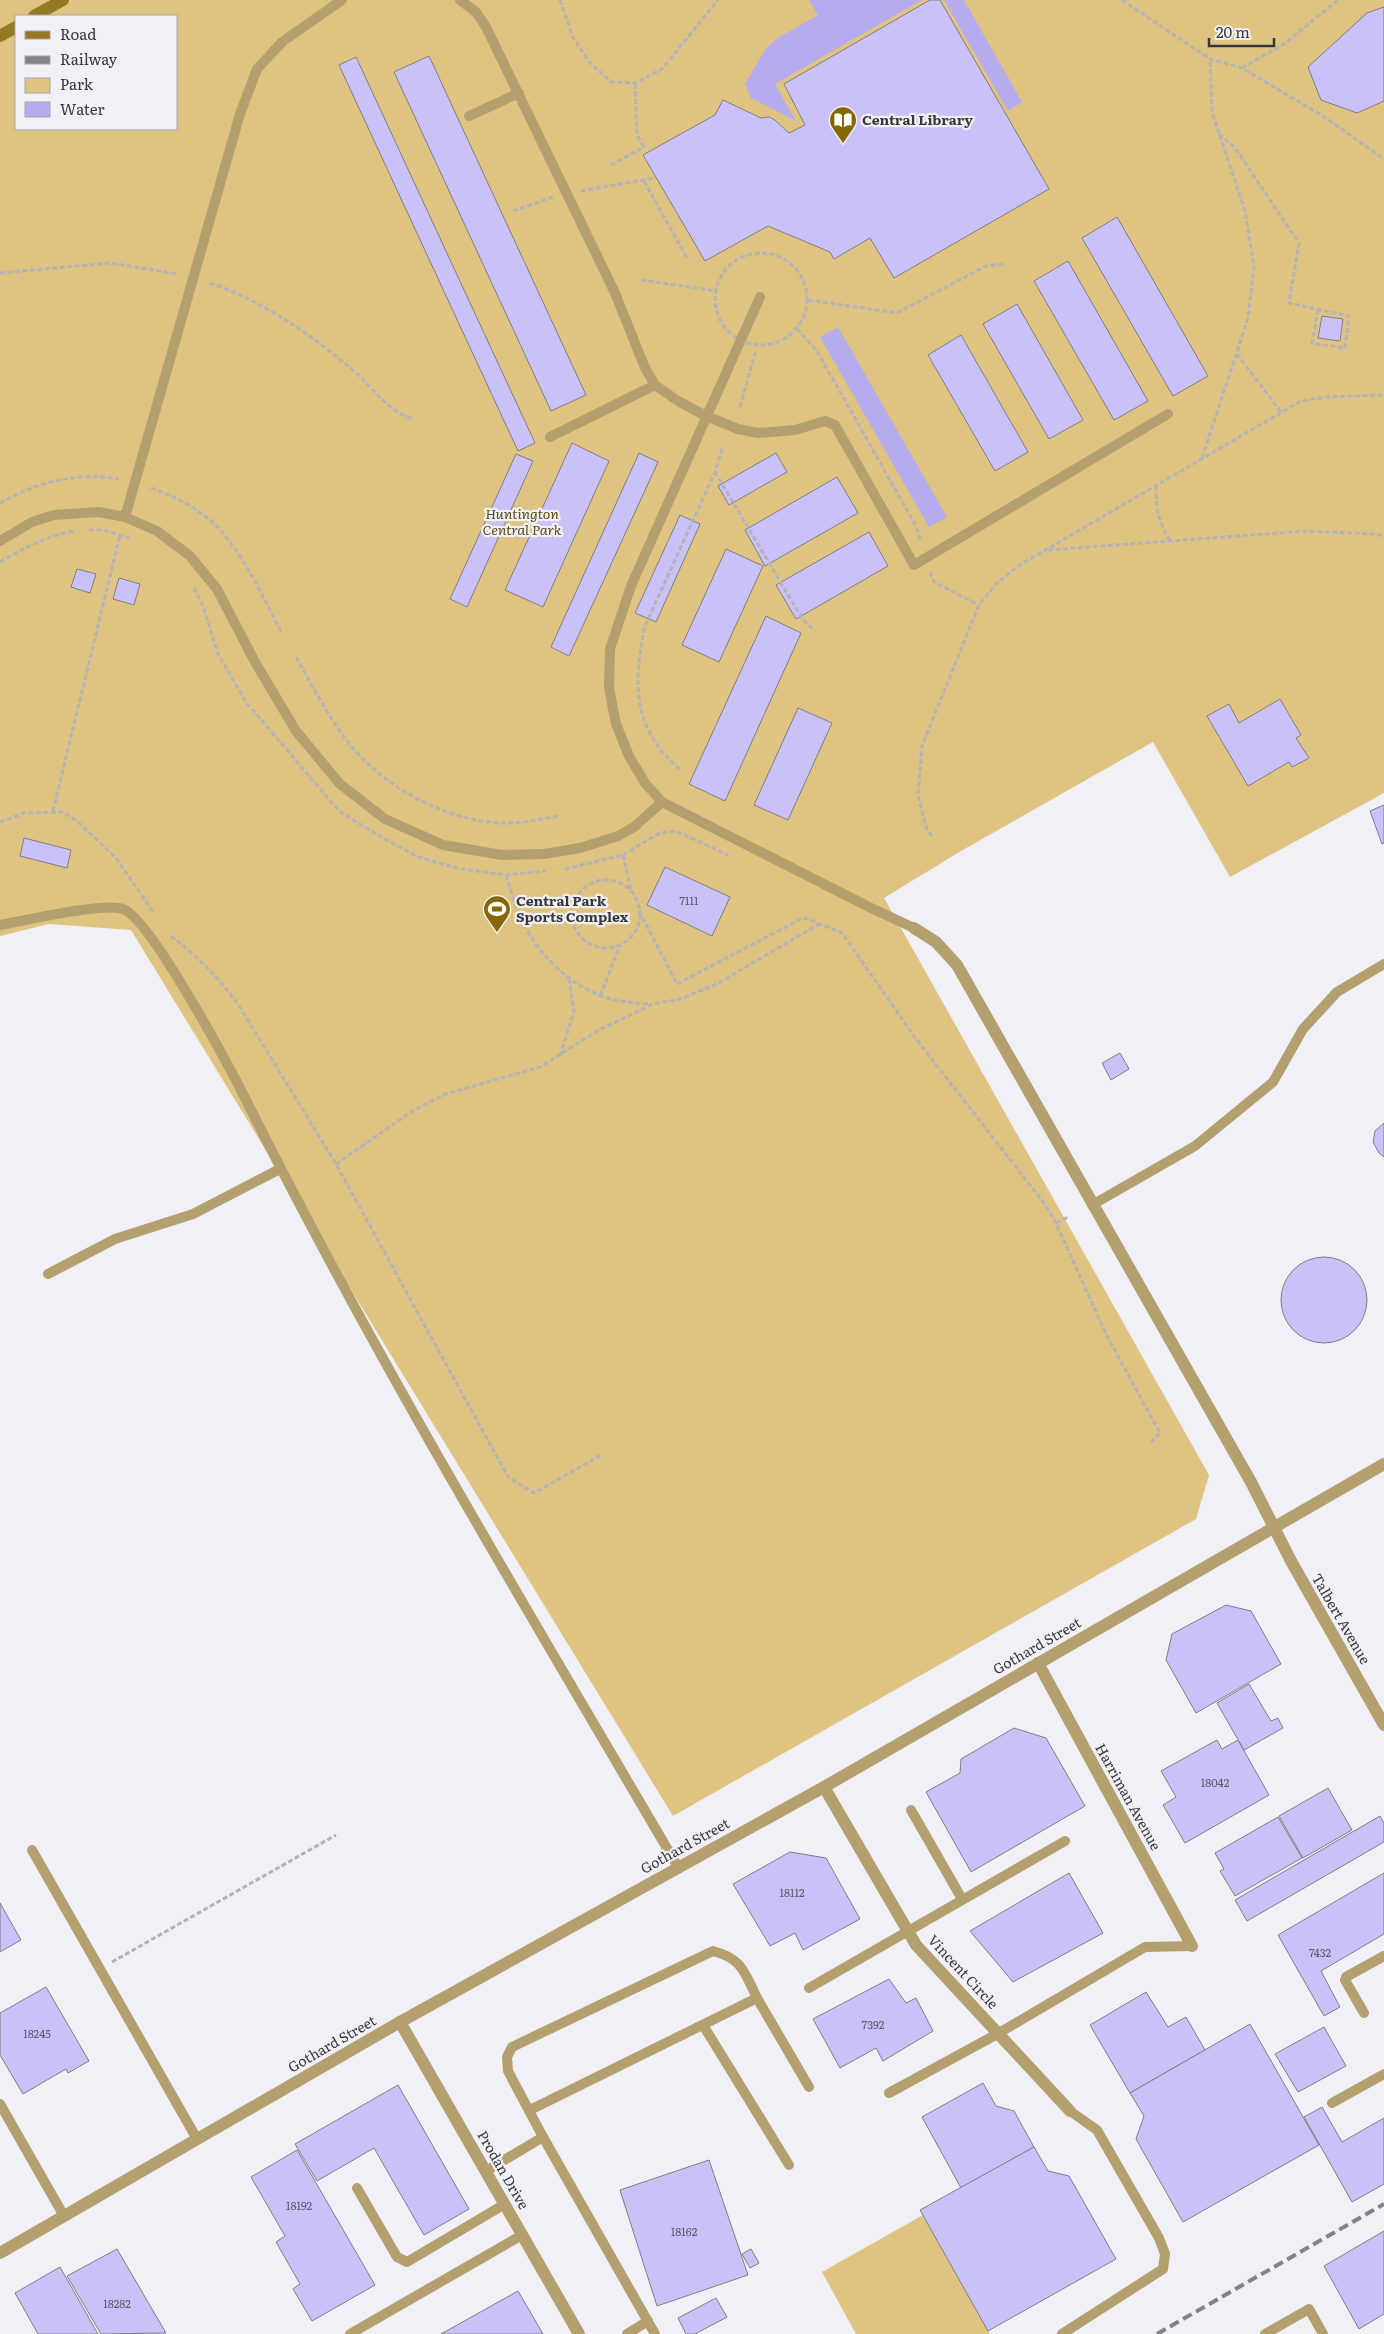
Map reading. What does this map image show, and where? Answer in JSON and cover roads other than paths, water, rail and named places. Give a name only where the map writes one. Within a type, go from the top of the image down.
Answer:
[{"type":"main road","points":[[36,15],[63,0]]},
{"type":"main road","points":[[0,36],[15,28]]},
{"type":"street","name":"Talbert Avenue","points":[[914,928],[936,942],[957,965],[1251,1482],[1273,1527],[1384,1725]]},
{"type":"street","name":"Gothard Street","points":[[0,2253],[400,2022],[824,1787],[1384,1464]]},
{"type":"street","name":"Harriman Avenue","points":[[1038,1663],[1192,1946]]},
{"type":"street","name":"Vincent Circle","points":[[824,1787],[916,1945],[1070,2111]]},
{"type":"street","name":"Prodan Drive","points":[[400,2022],[579,2334]]},
{"type":"lane","points":[[125,517],[240,114],[257,69],[282,42],[342,0]]},
{"type":"lane","points":[[460,0],[476,12],[519,93],[615,293],[645,368],[655,385],[678,401],[706,416],[738,429],[758,433],[795,430],[825,421],[836,425],[914,565],[1168,414]]},
{"type":"lane","points":[[469,116],[519,93]]},
{"type":"lane","points":[[760,297],[631,586],[610,649],[608,688],[616,724],[628,756],[645,782],[662,802],[914,928]]},
{"type":"lane","points":[[550,437],[655,385]]},
{"type":"lane","points":[[0,541],[32,522],[54,515],[98,512],[125,517],[157,531],[190,556],[217,589],[255,662],[296,731],[340,784],[385,819],[443,845],[502,855],[544,854],[580,848],[618,836],[634,827],[662,802]]},
{"type":"lane","points":[[0,925],[102,908],[123,909],[139,921],[167,961],[230,1068],[298,1206],[479,1527],[678,1867]]},
{"type":"lane","points":[[1092,1205],[1195,1146],[1273,1082],[1303,1029],[1337,992],[1384,964]]},
{"type":"lane","points":[[48,1274],[115,1239],[193,1214],[280,1169]]},
{"type":"lane","points":[[911,1810],[962,1899]]},
{"type":"lane","points":[[809,1988],[1065,1841]]},
{"type":"lane","points":[[32,1850],[197,2139]]},
{"type":"lane","points":[[889,2093],[999,2033],[1145,1947],[1192,1946]]},
{"type":"lane","points":[[655,2334],[508,2071],[506,2057],[512,2047],[712,1951],[728,1955],[738,1963],[809,2086]]},
{"type":"lane","points":[[1364,2013],[1345,1980],[1346,1977],[1384,1956]]},
{"type":"lane","points":[[530,2110],[757,1998]]},
{"type":"lane","points":[[703,2025],[789,2166]]},
{"type":"lane","points":[[1332,2103],[1384,2074]]},
{"type":"lane","points":[[0,2104],[64,2216]]},
{"type":"lane","points":[[1062,2334],[1164,2269],[1165,2254],[1159,2238],[1097,2130],[1070,2111]]},
{"type":"lane","points":[[486,2171],[544,2137]]},
{"type":"lane","points":[[357,2188],[397,2257],[407,2262],[505,2204]]},
{"type":"lane","points":[[350,2334],[522,2235]]},
{"type":"lane","points":[[1265,2334],[1309,2309],[1323,2334]]},
{"type":"lane","points":[[627,2334],[648,2321]]},
{"type":"water","points":[[809,0],[922,0],[775,84],[796,121],[751,98],[745,84],[766,48],[778,38],[818,15]]},
{"type":"water","points":[[944,0],[964,0],[1022,102],[1008,111]]},
{"type":"water","points":[[838,327],[947,517],[929,527],[820,337]]},
{"type":"railway","points":[[1157,2334],[1384,2204]]},
{"type":"place","name":"Central Library","points":[[843,144]]},
{"type":"place","name":"Central Park Sports Complex","points":[[497,933]]},
{"type":"park label","name":"Huntington Central Park","points":[[522,522]]}]
